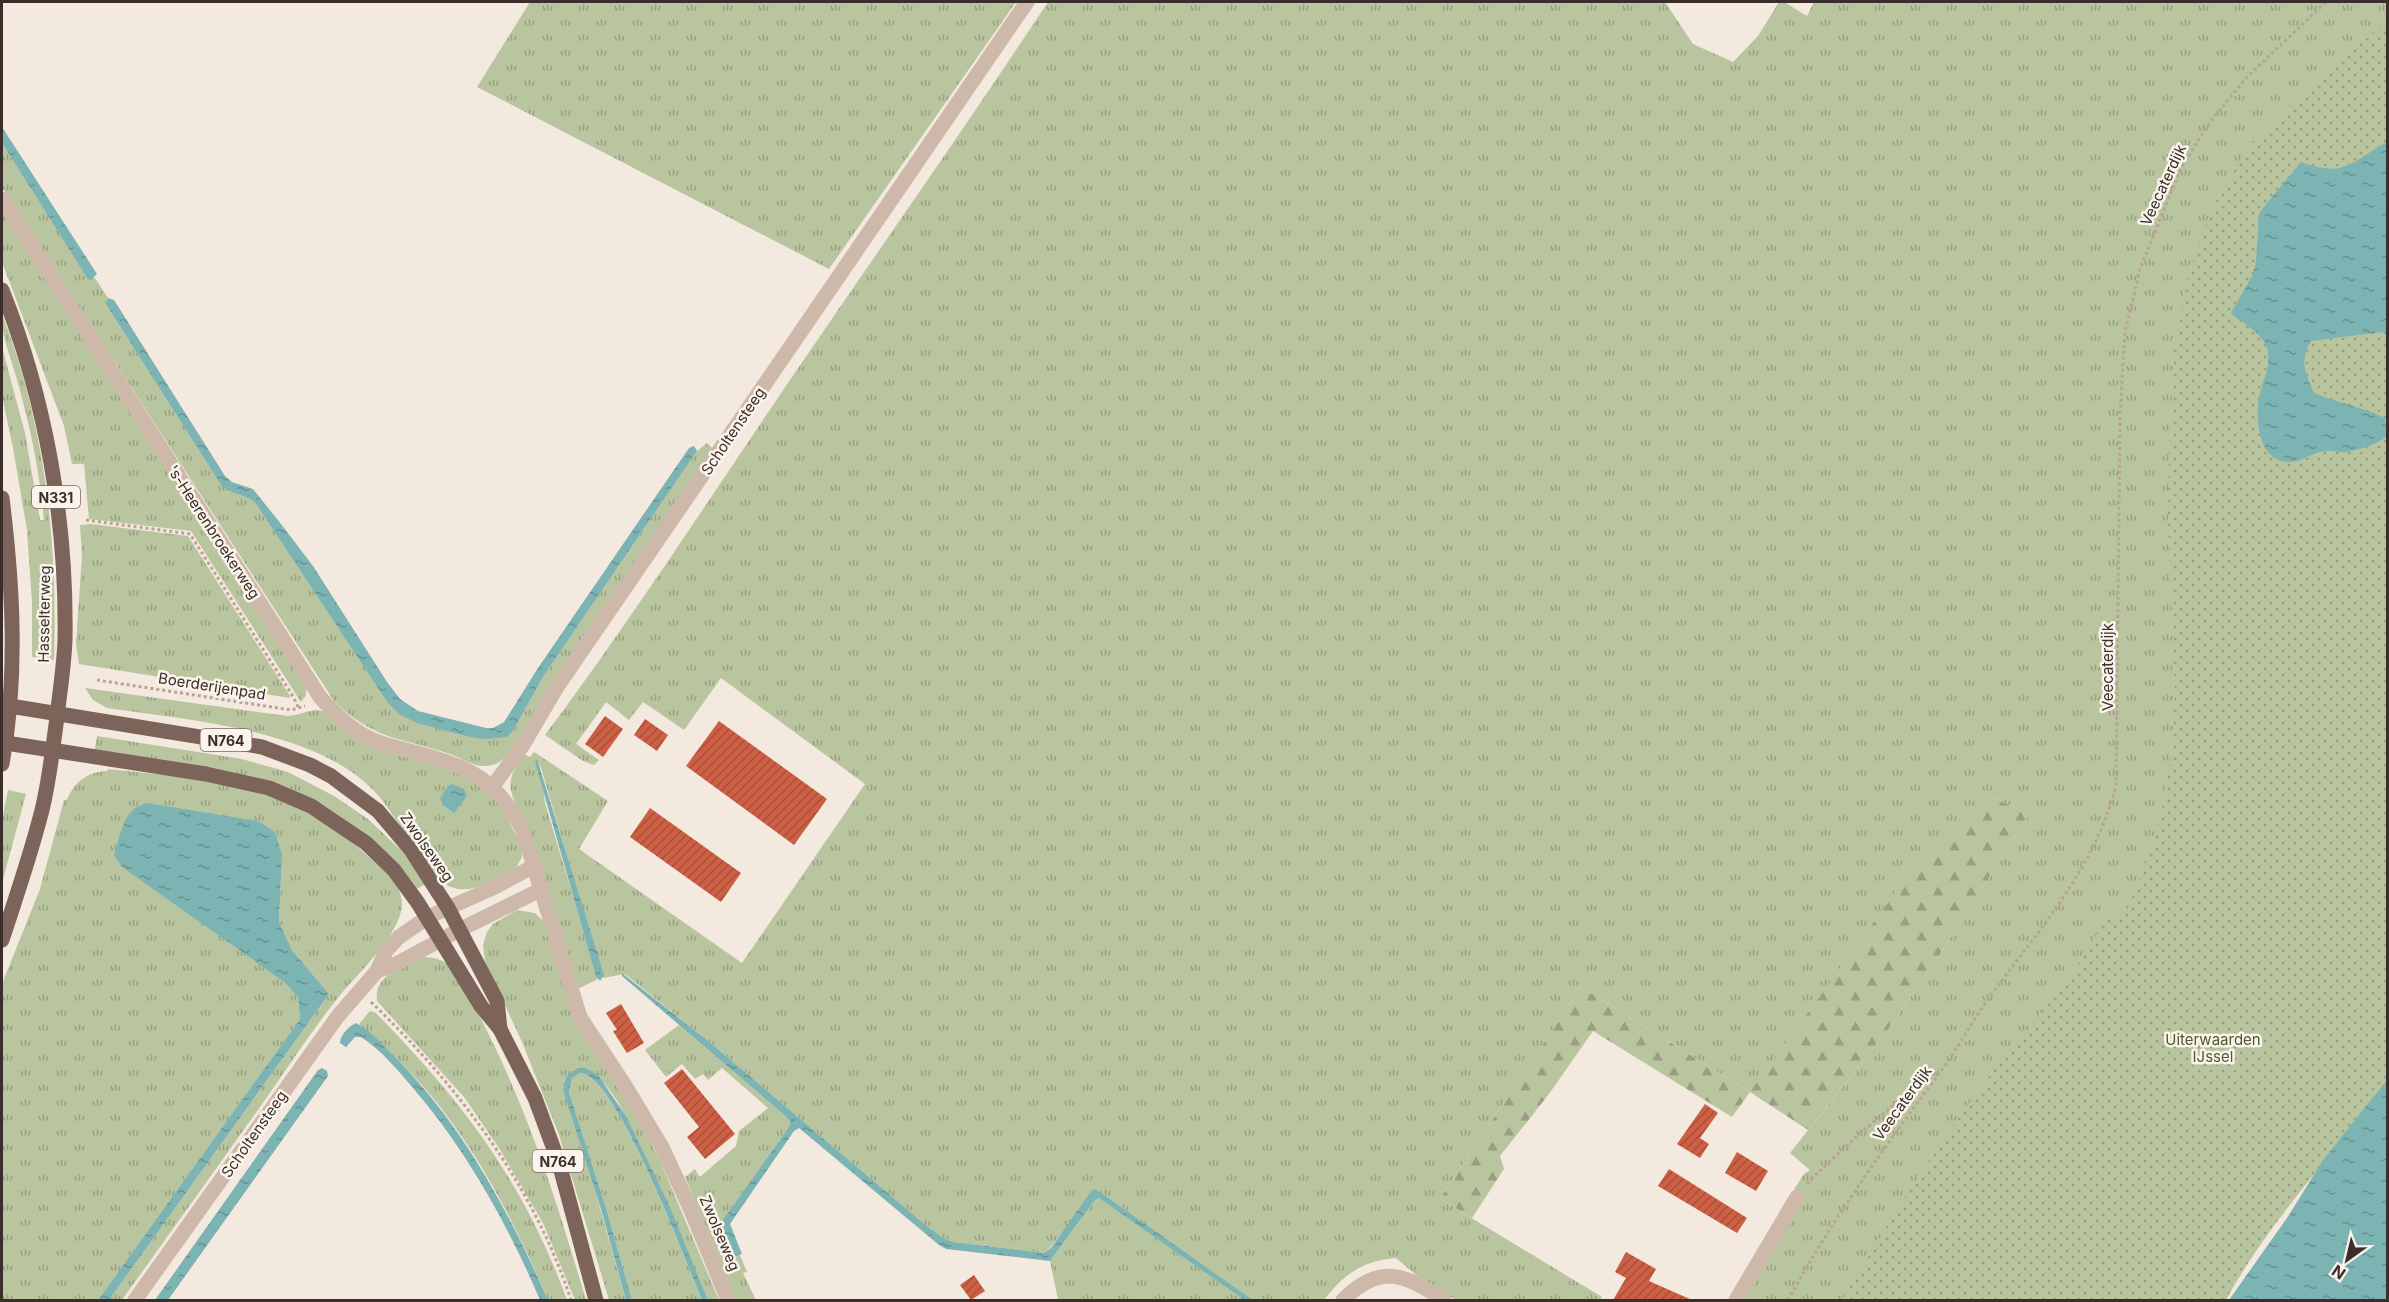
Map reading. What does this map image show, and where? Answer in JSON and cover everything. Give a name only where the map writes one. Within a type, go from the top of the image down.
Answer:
[{"type":"main road","name":"Hasselterweg","points":[[2,290],[19,336],[52,467],[64,564],[65,642],[52,752],[42,808],[31,851],[2,940]]},
{"type":"main road","name":"Hasselterweg","points":[[2,498],[9,553],[12,625],[10,706],[2,764]]},
{"type":"main road","name":"Zwolseweg","points":[[10,706],[250,745],[310,765],[331,776],[378,811],[411,850],[448,908],[497,1001],[500,1029]]},
{"type":"main road","name":"Zwolseweg","points":[[6,743],[52,752],[206,774],[249,783],[288,796],[330,817],[366,843],[394,870],[428,917],[481,1006],[500,1029],[535,1098],[559,1163],[596,1300]]},
{"type":"street","name":"Scholtensteeg","points":[[493,786],[523,745],[564,677],[1027,2]]},
{"type":"street","name":"'s-Heerenbroekerweg","points":[[2,199],[320,697],[347,724],[373,740],[441,759],[475,774],[493,786]]},
{"type":"street","points":[[493,786],[517,819],[540,890]]},
{"type":"street","name":"Scholtensteeg","points":[[135,1300],[338,1016],[377,971],[386,951],[428,917],[495,887],[534,866]]},
{"type":"street","name":"Scholtensteeg","points":[[377,971],[396,964],[540,890]]},
{"type":"street","name":"Zwolseweg","points":[[540,890],[580,1017],[640,1110],[667,1157],[728,1300]]},
{"type":"street","points":[[1736,1300],[1797,1197]]},
{"type":"street","points":[[1343,1300],[1355,1288],[1369,1280],[1396,1276],[1414,1281],[1444,1300]]},
{"type":"path","name":"Veecaterdijk","points":[[1788,1300],[1848,1199],[1940,1071],[1985,1003],[2044,928],[2094,849],[2110,809],[2116,786],[2120,416],[2125,332],[2140,269],[2181,168],[2210,122],[2247,77],[2326,2]]},
{"type":"path","points":[[86,520],[190,534],[299,709],[320,697]]},
{"type":"path","name":"Boerderijenpad","points":[[97,681],[291,710],[299,709]]},
{"type":"path","points":[[359,990],[451,1086],[492,1143],[518,1184],[543,1231],[571,1300]]},
{"type":"path","points":[[1797,1197],[1820,1170],[1853,1140],[1926,1078],[1940,1071]]},
{"type":"green space","points":[[530,2],[1016,2],[829,269],[477,87]]},
{"type":"green space","points":[[1048,2],[1665,2],[1693,44],[1733,62],[1758,36],[1779,2],[1784,2],[1807,16],[1814,2],[2387,2],[2387,88],[2218,1300],[1743,1300],[1803,1196],[1794,1189],[1804,1174],[1810,1170],[1790,1153],[1889,1028],[1941,953],[2029,815],[1987,794],[1750,1092],[1581,987],[1440,1199],[1602,1297],[1600,1300],[1456,1300],[1416,1275],[1396,1258],[1373,1262],[1355,1270],[1324,1300],[1253,1300],[1096,1189],[1044,1253],[953,1242],[943,1238],[625,974],[603,978],[539,761],[545,803],[598,979],[580,988],[575,984],[511,790],[513,772],[524,754],[530,757],[534,752],[608,801],[579,849],[742,963],[865,784],[721,678],[684,730],[643,702],[629,720],[606,702],[576,744],[599,760],[594,765],[583,761],[545,735],[639,604]]},
{"type":"green space","name":"Uiterwaarden IJssel","points":[[2387,21],[2387,1085],[2281,1217],[2242,1272],[2226,1300],[1842,1300],[1946,1136],[1984,1083],[2066,982],[2081,961],[2104,918],[2126,913],[2150,852],[2161,816],[2172,751],[2175,682],[2168,521],[2169,455],[2174,350],[2187,280],[2210,212],[2247,149],[2295,100]]},
{"type":"green space","points":[[2,143],[88,278],[95,278],[108,298],[105,303],[221,485],[249,497],[256,504],[387,702],[450,731],[470,737],[514,729],[543,677],[697,451],[707,443],[713,449],[512,751],[503,759],[489,766],[476,765],[450,754],[389,736],[362,724],[334,701],[2,187]]},
{"type":"green space","points":[[2,212],[306,686],[306,695],[301,702],[191,531],[89,519],[84,464],[72,464],[64,426],[2,262]]},
{"type":"green space","points":[[2,314],[29,398],[46,484],[54,572],[54,660],[32,657],[32,603],[27,530],[2,396],[2,347],[25,433],[40,520],[44,520],[31,436],[17,378],[5,341]]},
{"type":"green space","points":[[91,524],[188,536],[290,698],[79,664],[76,644],[82,555],[80,525]]},
{"type":"green space","points":[[85,688],[287,716],[322,711],[431,763],[459,773],[480,785],[500,805],[521,844],[522,857],[511,872],[489,882],[467,889],[451,887],[434,872],[375,792],[350,771],[320,754],[286,741],[212,723],[107,708],[93,700]]},
{"type":"green space","points":[[97,736],[242,759],[288,772],[334,796],[368,819],[405,854],[425,884],[415,890],[320,806],[94,754]]},
{"type":"green space","points":[[108,769],[215,782],[280,800],[311,814],[341,834],[391,878],[401,895],[401,913],[379,951],[321,1019],[122,1300],[109,1300],[329,994],[292,950],[279,922],[282,856],[122,866],[284,982],[298,997],[300,1019],[98,1300],[2,1300],[2,984],[40,889],[64,800],[67,800],[73,788],[82,779]]},
{"type":"green space","points":[[8,790],[26,794],[2,883],[2,820]]},
{"type":"green space","points":[[1987,794],[2029,815],[1941,953],[1889,1028],[1808,1130],[1750,1092],[1900,886],[1939,839]]},
{"type":"green space","points":[[517,910],[535,913],[543,921],[575,1021],[631,1107],[658,1156],[719,1300],[708,1300],[659,1187],[619,1104],[605,1084],[586,1068],[564,1080],[626,1300],[609,1300],[559,1135],[522,1042],[485,962],[483,945],[487,932],[493,924]]},
{"type":"green space","points":[[422,957],[441,961],[456,974],[470,996],[501,1060],[542,1161],[586,1300],[575,1300],[543,1223],[499,1148],[464,1097],[377,1001],[377,992],[384,978],[398,968]]},
{"type":"green space","points":[[1581,987],[1750,1092],[1732,1117],[1593,1031],[1549,1094],[1500,1156],[1504,1169],[1472,1218],[1440,1199]]},
{"type":"green space","points":[[370,1011],[376,1013],[436,1079],[488,1146],[511,1181],[531,1218],[567,1300],[548,1300],[504,1207],[450,1120],[400,1062],[359,1024]]},
{"type":"green space","points":[[679,1025],[790,1120],[789,1127],[727,1214],[735,1257],[740,1255],[747,1272],[743,1273],[756,1300],[736,1300],[685,1177],[695,1169],[701,1176],[736,1146],[739,1131],[768,1108],[722,1068],[708,1080],[703,1074],[695,1079],[682,1064],[666,1077],[645,1050]]},
{"type":"green space","points":[[580,1073],[595,1082],[612,1104],[630,1136],[649,1174],[702,1300],[632,1300],[569,1092],[572,1078]]},
{"type":"green space","points":[[1099,1198],[1244,1300],[1058,1300],[1050,1261],[1094,1201]]},
{"type":"water","points":[[2,127],[97,274],[91,280],[88,279],[2,143]]},
{"type":"water","points":[[2387,142],[2387,334],[2382,332],[2311,341],[2304,361],[2314,393],[2385,418],[2387,436],[2355,450],[2326,451],[2291,462],[2280,461],[2266,449],[2259,429],[2258,407],[2267,368],[2267,348],[2261,337],[2231,313],[2252,276],[2256,262],[2259,213],[2301,162],[2328,169],[2347,166]]},
{"type":"water","points":[[108,298],[114,300],[225,476],[232,482],[253,489],[313,566],[387,682],[400,699],[418,711],[486,728],[493,728],[504,722],[538,668],[689,448],[694,446],[697,451],[543,677],[514,729],[507,737],[486,739],[470,737],[417,723],[399,714],[387,702],[256,504],[221,485],[105,303]]},
{"type":"water","points":[[537,759],[604,975],[600,981],[596,976],[535,762]]},
{"type":"water","points":[[452,784],[464,789],[467,796],[454,813],[443,805],[440,798]]},
{"type":"water","points":[[147,803],[258,821],[275,832],[282,855],[279,922],[292,950],[329,994],[109,1300],[98,1300],[300,1019],[298,997],[284,982],[122,867],[114,855],[124,823],[133,810]]},
{"type":"water","points":[[622,973],[707,1040],[943,1238],[953,1242],[1044,1253],[1051,1248],[1092,1190],[1096,1189],[1253,1300],[1244,1300],[1099,1198],[1094,1201],[1050,1261],[946,1249],[799,1128],[794,1131],[730,1224],[742,1254],[735,1257],[722,1227],[722,1221],[789,1127],[790,1120],[622,976]]},
{"type":"water","points":[[356,1023],[376,1038],[419,1083],[463,1140],[517,1234],[548,1300],[540,1300],[485,1189],[433,1112],[395,1067],[368,1042],[361,1037],[355,1037],[346,1047],[340,1043],[345,1031]]},
{"type":"water","points":[[322,1068],[327,1071],[328,1076],[168,1300],[155,1300],[318,1070]]},
{"type":"water","points":[[579,1068],[586,1068],[598,1075],[626,1116],[669,1205],[708,1300],[702,1300],[649,1173],[612,1104],[595,1081],[580,1073],[572,1078],[569,1092],[632,1300],[626,1300],[601,1209],[564,1093],[566,1078]]},
{"type":"water","points":[[2387,1080],[2387,1300],[2229,1300],[2287,1218],[2323,1160]]},
{"type":"building","points":[[605,716],[623,729],[603,757],[585,744]]},
{"type":"building","points":[[645,719],[668,735],[657,751],[634,735]]},
{"type":"building","points":[[719,721],[827,799],[794,845],[686,766]]},
{"type":"building","points":[[650,808],[741,873],[721,902],[630,837]]},
{"type":"building","points":[[621,1004],[644,1043],[627,1053],[613,1031],[617,1030],[606,1013]]},
{"type":"building","points":[[682,1069],[735,1134],[705,1159],[687,1137],[699,1127],[664,1083]]},
{"type":"building","points":[[1705,1104],[1718,1113],[1700,1138],[1709,1144],[1700,1158],[1677,1144]]},
{"type":"building","points":[[1737,1152],[1768,1171],[1756,1191],[1725,1173]]},
{"type":"building","points":[[1669,1169],[1747,1218],[1737,1233],[1658,1186]]},
{"type":"building","points":[[1626,1252],[1656,1269],[1649,1281],[1692,1300],[1613,1300],[1626,1278],[1615,1272]]},
{"type":"building","points":[[974,1275],[985,1291],[971,1300],[960,1285]]}]
